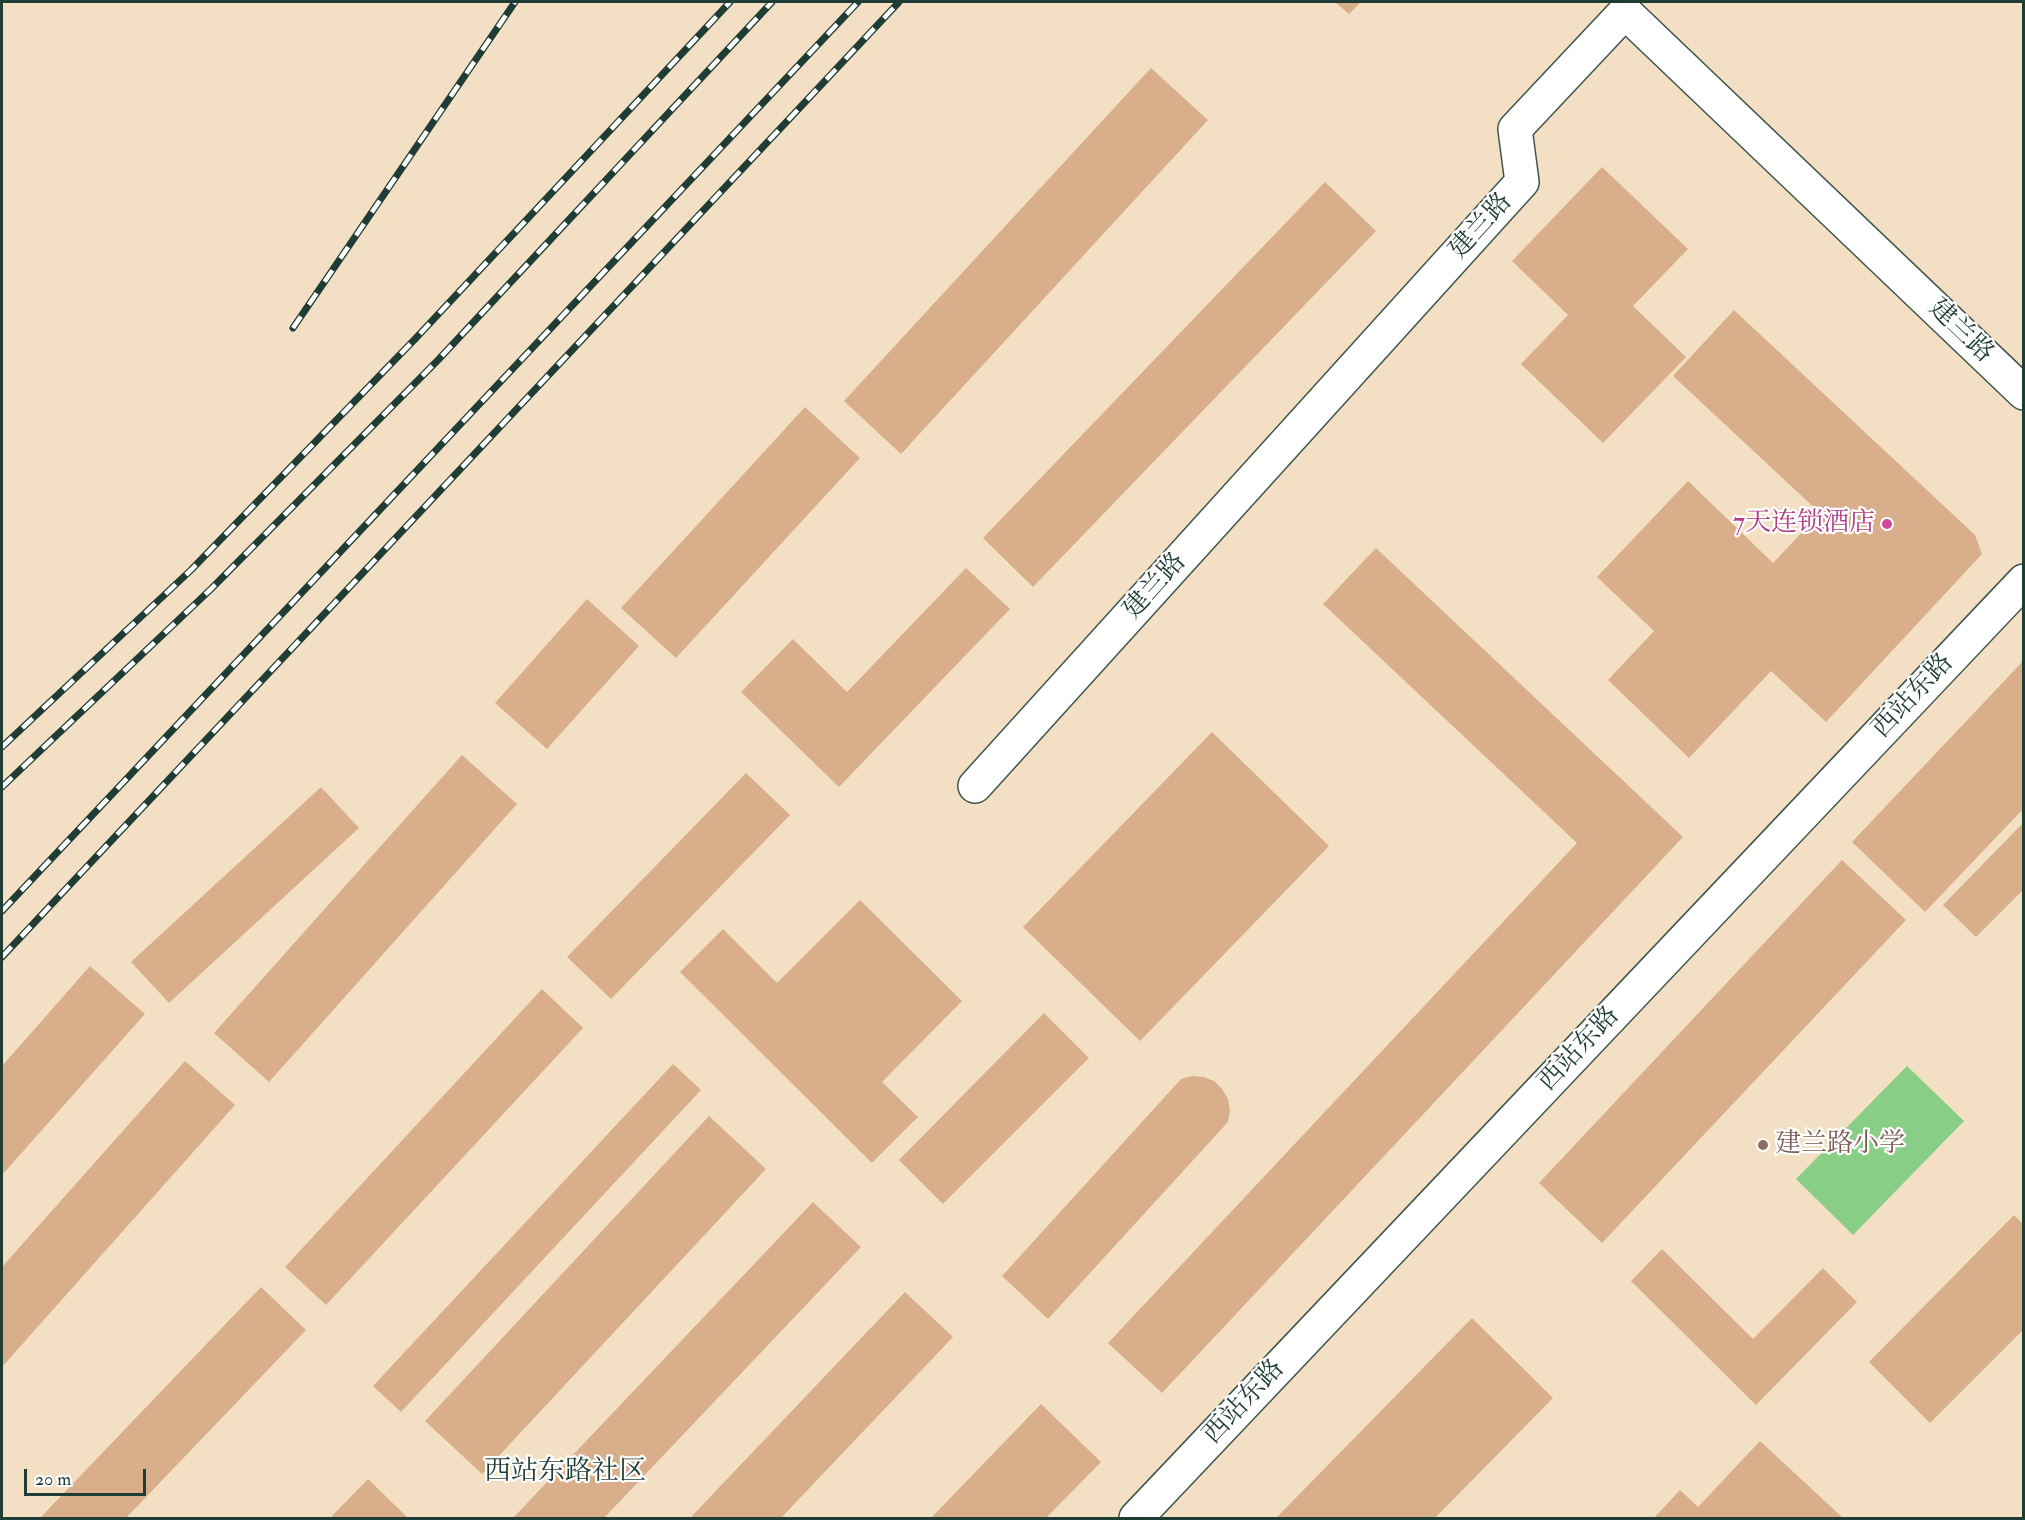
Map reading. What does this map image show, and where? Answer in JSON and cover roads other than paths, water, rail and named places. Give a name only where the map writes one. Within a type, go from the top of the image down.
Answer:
[{"type":"street","name":"建兰路","points":[[975,786],[1522,182],[1515,129],[1625,12],[2024,393]]},
{"type":"street","name":"西站东路","points":[[1136,1518],[2024,581]]},
{"type":"railway","points":[[293,328],[515,2]]},
{"type":"railway","points":[[2,747],[191,570],[416,338],[730,2]]},
{"type":"railway","points":[[2,787],[211,589],[439,359],[772,2]]},
{"type":"railway","points":[[2,911],[858,2]]},
{"type":"railway","points":[[2,957],[899,2]]},
{"type":"place","name":"7天连锁酒店","points":[[1887,524]]},
{"type":"place","name":"建兰路小学","points":[[1763,1145]]},
{"type":"district","name":"西站东路社区","points":[[565,1473]]}]
